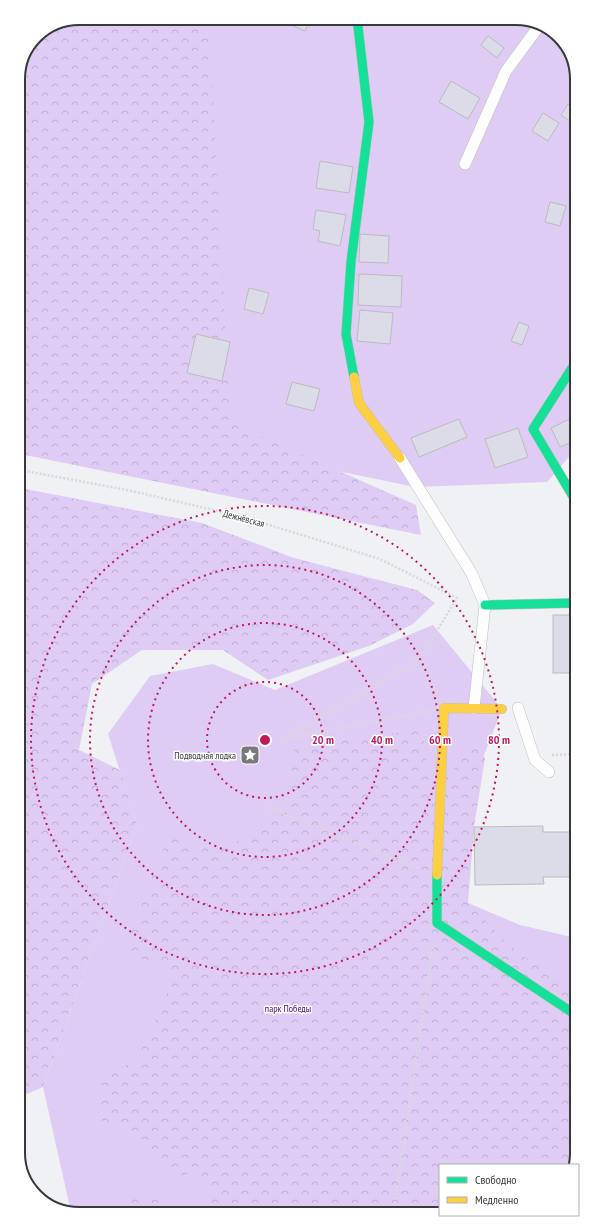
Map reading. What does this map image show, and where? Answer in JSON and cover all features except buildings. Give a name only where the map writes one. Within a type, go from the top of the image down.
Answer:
[{"type":"street","points":[[358,25],[369,122],[351,262],[346,334],[359,403],[400,458]]},
{"type":"street","points":[[570,371],[533,429],[570,491]]},
{"type":"street","points":[[485,605],[570,604]]},
{"type":"street","points":[[502,709],[444,708],[437,876],[437,923],[570,1011]]},
{"type":"lane","points":[[465,164],[506,71],[537,30]]},
{"type":"lane","points":[[400,458],[472,574],[485,605],[474,708]]},
{"type":"lane","points":[[518,708],[535,760],[549,772]]},
{"type":"path","name":"Дежнёвская","points":[[25,471],[127,490],[240,516],[380,559],[457,598],[420,659]]},
{"type":"path","points":[[420,659],[444,708],[282,740],[420,659]]},
{"type":"path","points":[[268,807],[437,876]]},
{"type":"path","points":[[395,1207],[437,923]]},
{"type":"green space","points":[[72,25],[209,25],[230,423],[416,505],[421,535],[25,455],[25,76],[27,65],[36,46],[52,32]]},
{"type":"green space","points":[[209,25],[519,25],[533,28],[546,34],[563,52],[569,69],[570,80],[570,456],[547,482],[415,487],[187,440]]},
{"type":"green space","points":[[25,489],[202,523],[294,558],[417,590],[435,603],[413,624],[369,646],[268,680],[223,650],[142,650],[92,684],[79,750],[120,770],[137,824],[43,1087],[25,1095]]},
{"type":"green space","name":"парк Победы","points":[[433,625],[502,709],[459,820],[461,900],[520,925],[570,937],[570,1152],[569,1164],[439,1164],[439,1207],[70,1206],[43,1087],[137,824],[108,734],[150,676],[213,664],[275,690]]},
{"type":"green space","name":"парк Победы","points":[[423,729],[427,774],[450,776],[468,747],[480,750],[485,758],[474,827],[468,903],[508,944],[570,990],[569,1164],[439,1164],[439,1207],[209,1207],[212,1189],[189,1173],[172,1180],[140,1137],[97,1119],[103,1076],[137,1060],[177,971],[123,953],[168,837],[217,848],[262,832],[288,798],[295,747]]},
{"type":"green space","points":[[147,1195],[171,1207],[128,1207],[127,1201]]},
{"type":"traffic: fast","points":[[354,377],[346,334],[351,262],[369,122],[358,25]]},
{"type":"traffic: fast","points":[[570,371],[533,429],[570,491]]},
{"type":"traffic: fast","points":[[485,605],[570,603]]},
{"type":"traffic: fast","points":[[437,875],[437,923],[570,1011]]},
{"type":"traffic: slow","points":[[354,377],[359,403],[400,458]]},
{"type":"traffic: slow","points":[[437,875],[444,708],[502,709]]},
{"type":"place","name":"Подводная лодка","points":[[250,755]]}]
